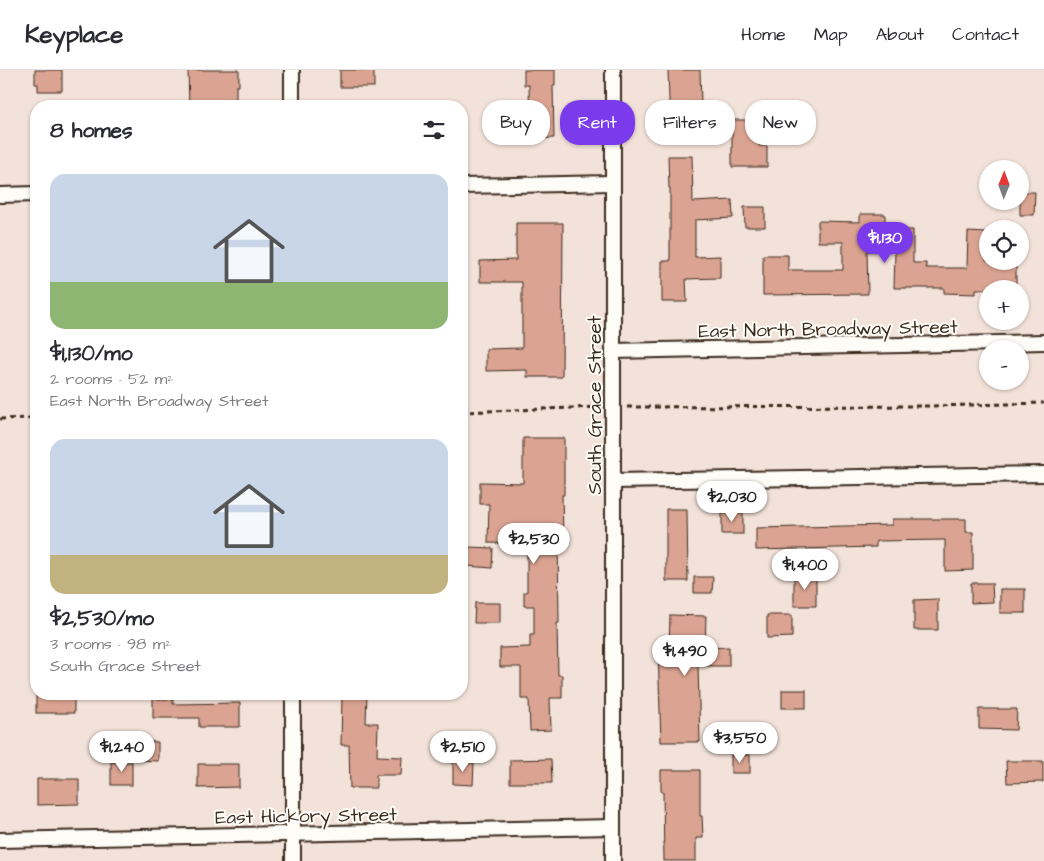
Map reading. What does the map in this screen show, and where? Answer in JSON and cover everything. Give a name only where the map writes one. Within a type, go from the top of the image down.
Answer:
[{"type":"street","points":[[292,70],[292,100]]},
{"type":"street","name":"South Grace Street","points":[[613,70],[613,861]]},
{"type":"street","points":[[468,186],[612,183]]},
{"type":"street","points":[[0,195],[30,194]]},
{"type":"street","name":"East North Broadway Street","points":[[614,351],[1044,342]]},
{"type":"street","points":[[613,480],[1044,474]]},
{"type":"street","points":[[293,700],[293,861]]},
{"type":"street","name":"East Hickory Street","points":[[0,840],[613,827]]},
{"type":"path","points":[[626,407],[933,406],[1044,402]]},
{"type":"path","points":[[468,412],[599,407]]},
{"type":"path","points":[[0,419],[30,418]]},
{"type":"building","points":[[35,70],[62,70],[62,91],[38,91],[38,84],[35,84]]},
{"type":"building","points":[[188,70],[239,70],[239,86],[236,86],[236,100],[189,100]]},
{"type":"building","points":[[340,70],[374,70],[374,87],[340,87]]},
{"type":"building","points":[[524,70],[555,70],[555,85],[553,85],[554,138],[550,138],[550,100],[529,100],[529,85],[524,85]]},
{"type":"building","points":[[668,70],[700,70],[701,100],[669,100]]},
{"type":"building","points":[[735,120],[745,120],[745,145],[767,146],[767,167],[732,167],[732,145],[735,145]]},
{"type":"building","points":[[668,156],[692,156],[693,202],[732,200],[733,218],[695,220],[695,257],[720,256],[720,278],[686,279],[687,302],[662,302],[662,261],[670,261]]},
{"type":"building","points":[[1029,192],[1035,192],[1034,215],[1020,215],[1020,210],[1029,210]]},
{"type":"building","points":[[744,207],[765,207],[765,227],[745,227]]},
{"type":"building","points":[[860,214],[885,214],[885,230],[913,230],[913,263],[926,263],[926,268],[967,268],[968,232],[979,233],[979,270],[1016,270],[1016,280],[979,280],[979,289],[976,289],[976,294],[944,293],[944,288],[894,288],[895,251],[867,251],[868,294],[763,295],[763,255],[788,255],[788,270],[843,270],[843,242],[818,242],[818,221],[860,222]]},
{"type":"building","points":[[516,223],[563,223],[562,377],[527,377],[527,370],[486,371],[486,349],[522,348],[522,282],[480,282],[480,261],[516,260]]},
{"type":"building","points":[[523,438],[564,438],[563,536],[558,536],[559,623],[557,623],[558,675],[562,675],[562,698],[550,698],[551,730],[530,731],[529,699],[521,699],[521,667],[500,667],[500,648],[530,647],[530,635],[534,635],[534,606],[524,606],[524,592],[527,592],[527,544],[488,543],[489,504],[480,504],[480,482],[523,483]]},
{"type":"building","points":[[666,509],[687,509],[688,581],[666,581]]},
{"type":"building","points":[[722,513],[743,513],[743,534],[722,534]]},
{"type":"building","points":[[892,519],[966,519],[966,532],[973,532],[973,570],[945,571],[945,540],[876,541],[876,547],[756,550],[756,528],[892,525]]},
{"type":"building","points":[[468,547],[493,548],[492,568],[468,566]]},
{"type":"building","points":[[794,576],[816,576],[816,606],[794,606]]},
{"type":"building","points":[[694,577],[713,577],[712,593],[694,593]]},
{"type":"building","points":[[971,583],[992,583],[993,602],[971,603]]},
{"type":"building","points":[[1000,589],[1025,589],[1025,613],[1000,613]]},
{"type":"building","points":[[938,599],[938,630],[914,630],[914,600]]},
{"type":"building","points":[[475,603],[500,603],[500,623],[474,623]]},
{"type":"building","points":[[670,615],[706,616],[705,648],[729,647],[729,666],[698,666],[700,742],[661,742],[658,650],[669,650]]},
{"type":"building","points":[[767,615],[792,615],[792,637],[767,638]]},
{"type":"building","points":[[782,690],[806,690],[806,708],[782,708]]},
{"type":"building","points":[[36,700],[74,700],[74,713],[36,713]]},
{"type":"building","points":[[153,700],[173,700],[173,704],[240,703],[240,727],[199,727],[199,718],[153,718]]},
{"type":"building","points":[[342,700],[367,700],[366,723],[378,723],[377,756],[402,757],[401,775],[376,775],[376,788],[350,788],[349,745],[341,745]]},
{"type":"building","points":[[979,709],[1017,709],[1016,730],[979,729]]},
{"type":"building","points":[[139,741],[158,742],[158,761],[138,760]]},
{"type":"building","points":[[731,755],[750,755],[750,773],[731,773]]},
{"type":"building","points":[[551,759],[552,783],[510,783],[510,760]]},
{"type":"building","points":[[1006,761],[1043,761],[1043,782],[1007,783]]},
{"type":"building","points":[[111,762],[132,762],[132,785],[111,785]]},
{"type":"building","points":[[453,762],[474,763],[473,785],[453,784]]},
{"type":"building","points":[[198,764],[239,764],[239,787],[198,788]]},
{"type":"building","points":[[661,770],[700,770],[700,816],[702,816],[703,838],[696,838],[696,861],[664,861]]},
{"type":"building","points":[[37,779],[79,779],[79,804],[37,805]]}]
